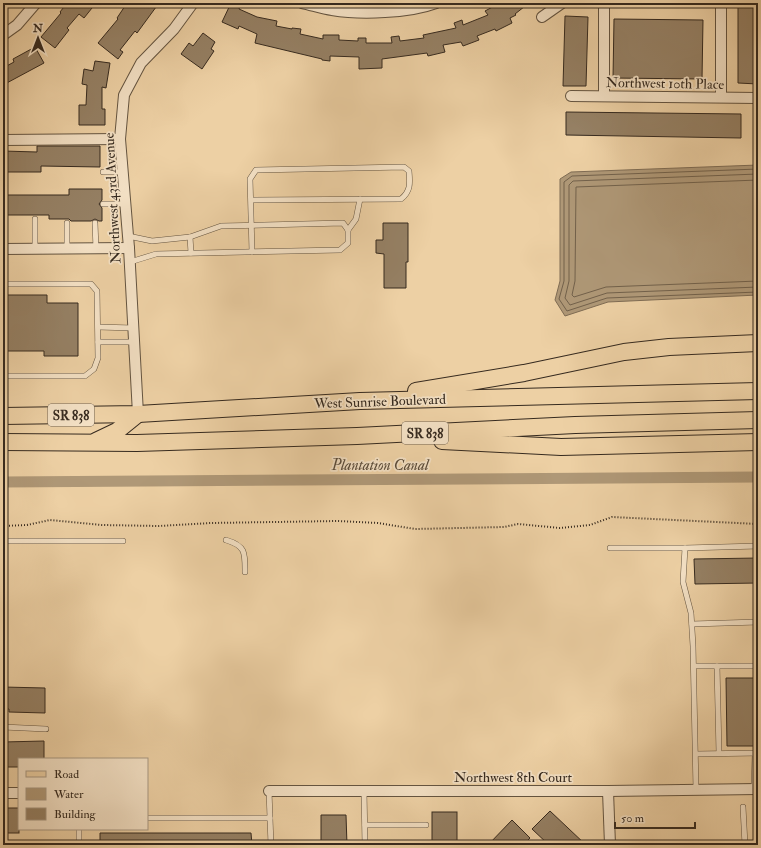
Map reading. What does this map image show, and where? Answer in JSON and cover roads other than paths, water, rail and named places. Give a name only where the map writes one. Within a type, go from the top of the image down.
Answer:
[{"type":"main road","points":[[360,401],[524,373],[624,352],[669,347],[758,344]]},
{"type":"main road","name":"West Sunrise Boulevard","points":[[3,416],[138,414],[360,401],[758,391]]},
{"type":"main road","points":[[93,443],[116,431],[138,414]]},
{"type":"main road","name":"SR 838","points":[[3,442],[137,443],[357,436],[575,424],[758,420]]},
{"type":"main road","points":[[357,436],[561,447],[758,442]]},
{"type":"street","points":[[3,35],[17,25],[36,3]]},
{"type":"street","name":"Northwest 43rd Avenue","points":[[138,414],[130,262],[120,139],[124,95],[141,63],[174,29],[193,3]]},
{"type":"street","points":[[302,3],[332,10],[363,12],[400,10],[434,4]]},
{"type":"street","points":[[542,17],[562,3]]},
{"type":"street","points":[[604,3],[604,96]]},
{"type":"street","points":[[721,3],[721,97]]},
{"type":"street","name":"Northwest 10th Place","points":[[571,96],[758,98]]},
{"type":"street","points":[[3,140],[120,139]]},
{"type":"street","points":[[3,249],[129,248]]},
{"type":"street","name":"Northwest 8th Court","points":[[269,791],[608,791],[756,789]]},
{"type":"street","points":[[608,791],[610,845]]},
{"type":"street","points":[[3,793],[18,793]]},
{"type":"lane","points":[[251,200],[401,199],[406,195],[410,185],[409,172],[404,167],[256,170],[250,179],[252,252]]},
{"type":"lane","points":[[103,172],[123,172]]},
{"type":"lane","points":[[348,230],[356,219],[360,199]]},
{"type":"lane","points":[[103,204],[125,204]]},
{"type":"lane","points":[[3,219],[3,249]]},
{"type":"lane","points":[[35,219],[35,249]]},
{"type":"lane","points":[[67,223],[67,249]]},
{"type":"lane","points":[[95,223],[96,249]]},
{"type":"lane","points":[[128,236],[152,241],[190,237],[221,226],[251,225],[343,223],[348,230],[348,243],[340,250],[156,254],[130,262]]},
{"type":"lane","points":[[190,237],[191,253]]},
{"type":"lane","points":[[3,284],[91,284],[97,291],[98,327],[98,358],[94,369],[85,376],[3,376]]},
{"type":"lane","points":[[98,327],[133,328]]},
{"type":"lane","points":[[98,342],[134,342]]},
{"type":"lane","points":[[226,540],[234,542],[242,547],[245,555],[245,572]]},
{"type":"lane","points":[[3,541],[123,541]]},
{"type":"lane","points":[[610,548],[758,546]]},
{"type":"lane","points":[[684,548],[683,582],[691,613],[692,624],[696,790]]},
{"type":"lane","points":[[692,624],[758,622]]},
{"type":"lane","points":[[694,666],[758,666]]},
{"type":"lane","points":[[717,666],[719,753]]},
{"type":"lane","points":[[3,728],[46,729]]},
{"type":"lane","points":[[696,754],[757,753],[756,789]]},
{"type":"lane","points":[[269,791],[271,845]]},
{"type":"lane","points":[[364,791],[365,845]]},
{"type":"lane","points":[[743,807],[745,845]]},
{"type":"lane","points":[[148,818],[270,818]]},
{"type":"lane","points":[[365,825],[426,825]]},
{"type":"lane","points":[[79,830],[79,845]]},
{"type":"water","points":[[758,165],[758,295],[608,302],[565,316],[555,300],[560,281],[560,179],[571,172]]},
{"type":"waterway","name":"Plantation Canal","points":[[3,482],[758,477]]}]
